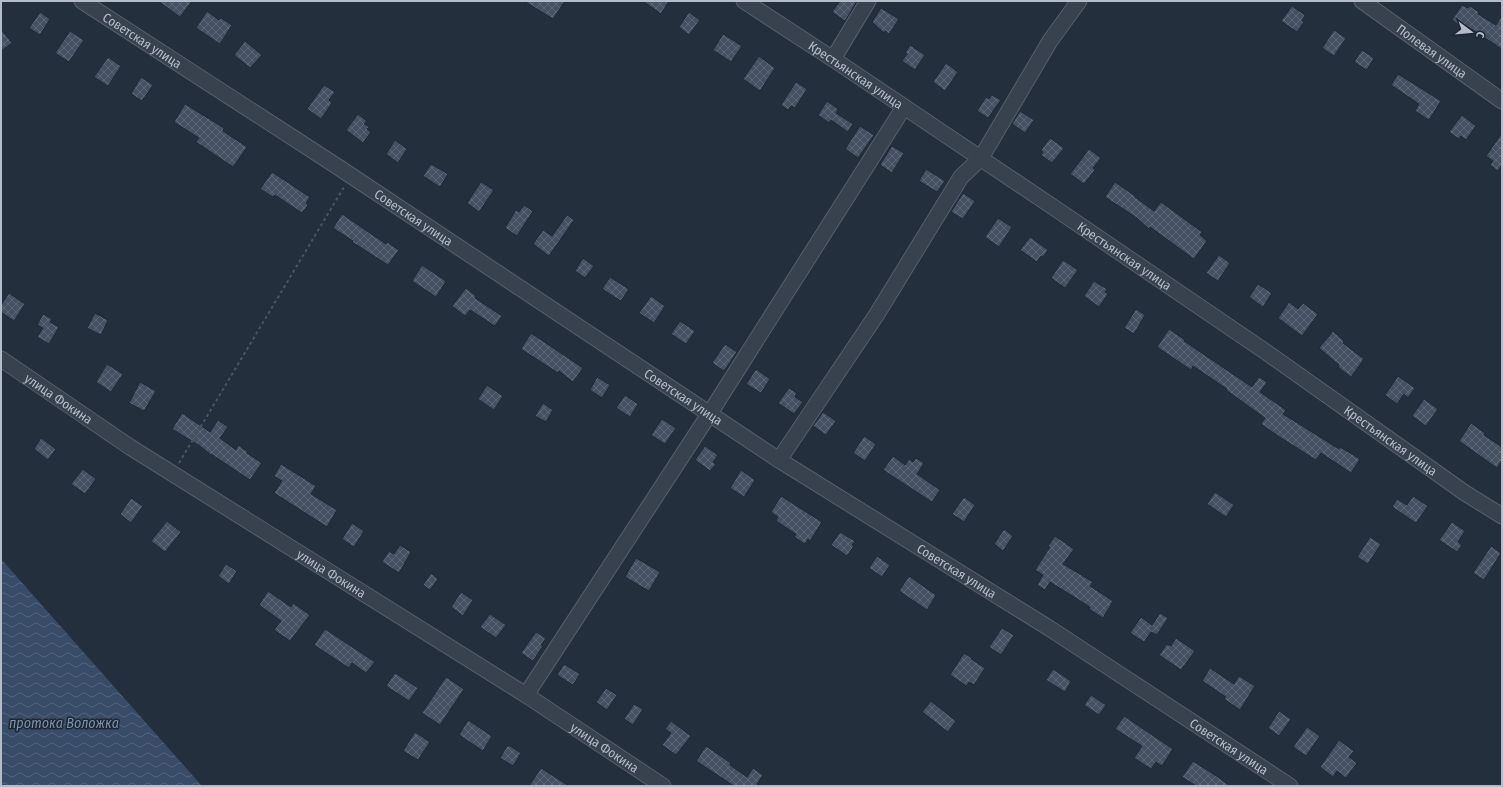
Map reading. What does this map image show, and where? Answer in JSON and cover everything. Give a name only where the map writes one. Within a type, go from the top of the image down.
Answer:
[{"type":"street","name":"Советская улица","points":[[82,1],[351,176],[779,460],[1049,628],[1290,786]]},
{"type":"street","name":"Крестьянская улица","points":[[744,1],[981,158],[1266,352],[1465,493],[1502,516]]},
{"type":"street","points":[[833,59],[868,1]]},
{"type":"street","points":[[779,460],[877,314],[961,177],[981,158],[1050,41],[1079,1]]},
{"type":"street","name":"Полевая улица","points":[[1362,1],[1502,101]]},
{"type":"street","points":[[526,695],[710,414],[904,107]]},
{"type":"street","name":"улица Фокина","points":[[1,359],[130,447],[526,695],[663,786]]},
{"type":"path","points":[[172,474],[351,176]]},
{"type":"water","name":"протока Воложка","points":[[1,559],[202,786],[1,786]]},
{"type":"building","points":[[158,1],[192,1],[180,17]]},
{"type":"building","points":[[524,1],[565,1],[553,19]]},
{"type":"building","points":[[643,1],[669,1],[661,14]]},
{"type":"building","points":[[840,1],[857,1],[845,21],[832,12]]},
{"type":"building","points":[[1462,5],[1468,8],[1470,6],[1479,12],[1478,14],[1496,25],[1502,15],[1502,49],[1468,27],[1466,30],[1452,20]]},
{"type":"building","points":[[1292,6],[1305,15],[1302,21],[1304,22],[1297,32],[1281,21]]},
{"type":"building","points":[[881,8],[899,19],[889,34],[885,31],[884,33],[872,22]]},
{"type":"building","points":[[207,11],[219,20],[221,18],[232,25],[220,44],[196,28]]},
{"type":"building","points":[[40,12],[50,19],[40,35],[29,28]]},
{"type":"building","points":[[689,12],[700,20],[689,35],[679,27]]},
{"type":"building","points":[[1,29],[12,43],[1,51]]},
{"type":"building","points":[[1334,30],[1346,38],[1334,56],[1322,48]]},
{"type":"building","points":[[70,31],[84,40],[69,62],[55,53]]},
{"type":"building","points":[[723,34],[742,46],[731,62],[713,50]]},
{"type":"building","points":[[245,41],[262,55],[250,68],[234,55]]},
{"type":"building","points":[[910,45],[925,55],[915,70],[902,61],[907,54],[905,53]]},
{"type":"building","points":[[1362,50],[1374,58],[1367,70],[1354,62]]},
{"type":"building","points":[[759,56],[775,68],[760,91],[743,79]]},
{"type":"building","points":[[108,57],[121,66],[108,86],[94,77]]},
{"type":"building","points":[[946,63],[958,72],[945,91],[933,82]]},
{"type":"building","points":[[1398,74],[1441,101],[1429,120],[1415,111],[1419,104],[1391,85]]},
{"type":"building","points":[[141,77],[153,85],[142,101],[131,94]]},
{"type":"building","points":[[796,82],[807,89],[795,108],[791,106],[788,110],[781,105]]},
{"type":"building","points":[[324,85],[335,92],[329,100],[332,103],[321,119],[307,109]]},
{"type":"building","points":[[992,95],[1001,100],[988,118],[977,111],[986,97],[989,99]]},
{"type":"building","points":[[827,101],[838,109],[836,113],[853,124],[848,132],[831,120],[829,123],[818,115]]},
{"type":"building","points":[[185,104],[224,128],[223,131],[247,147],[233,167],[196,142],[199,138],[174,122]]},
{"type":"building","points":[[1020,111],[1034,120],[1025,133],[1012,124]]},
{"type":"building","points":[[358,114],[367,121],[364,124],[369,127],[367,129],[371,132],[363,143],[346,130]]},
{"type":"building","points":[[1462,115],[1476,126],[1466,140],[1461,136],[1459,139],[1449,132]]},
{"type":"building","points":[[860,126],[874,135],[858,158],[845,149]]},
{"type":"building","points":[[1502,133],[1502,167],[1501,166],[1498,171],[1490,165],[1493,161],[1486,156]]},
{"type":"building","points":[[1050,138],[1064,148],[1052,163],[1041,155],[1043,152],[1041,150]]},
{"type":"building","points":[[395,140],[407,149],[398,163],[386,154]]},
{"type":"building","points":[[892,146],[904,153],[892,173],[880,165]]},
{"type":"building","points":[[1089,149],[1101,158],[1093,168],[1095,170],[1084,184],[1070,174]]},
{"type":"building","points":[[431,164],[448,174],[440,187],[423,176]]},
{"type":"building","points":[[926,169],[945,181],[937,192],[919,181]]},
{"type":"building","points":[[272,172],[310,197],[306,203],[308,205],[302,213],[275,195],[273,197],[260,189]]},
{"type":"building","points":[[481,182],[494,190],[479,212],[467,203]]},
{"type":"building","points":[[1115,182],[1154,211],[1161,202],[1202,232],[1200,235],[1207,241],[1194,259],[1105,197]]},
{"type":"building","points":[[963,193],[975,201],[963,219],[951,212]]},
{"type":"building","points":[[524,205],[533,211],[517,236],[505,228],[516,210],[519,212]]},
{"type":"building","points":[[342,214],[386,244],[387,242],[399,250],[388,265],[333,228]]},
{"type":"building","points":[[567,215],[574,220],[549,256],[533,244],[543,230],[552,236]]},
{"type":"building","points":[[998,218],[1012,227],[999,247],[985,237]]},
{"type":"building","points":[[1030,237],[1048,250],[1037,262],[1020,250]]},
{"type":"building","points":[[1219,255],[1230,263],[1218,281],[1206,273]]},
{"type":"building","points":[[583,258],[594,266],[585,278],[575,271]]},
{"type":"building","points":[[1063,260],[1078,270],[1065,288],[1051,278]]},
{"type":"building","points":[[422,265],[446,281],[436,297],[412,281]]},
{"type":"building","points":[[610,277],[629,289],[621,301],[602,289]]},
{"type":"building","points":[[1094,281],[1107,289],[1105,292],[1108,294],[1099,307],[1084,296]]},
{"type":"building","points":[[1258,284],[1272,293],[1263,307],[1249,297]]},
{"type":"building","points":[[466,288],[476,296],[475,298],[502,316],[495,326],[470,310],[465,316],[452,306]]},
{"type":"building","points":[[9,293],[25,304],[14,321],[1,312],[1,305]]},
{"type":"building","points":[[651,296],[665,306],[654,323],[639,313]]},
{"type":"building","points":[[1289,302],[1298,309],[1303,303],[1318,314],[1302,336],[1278,318]]},
{"type":"building","points":[[1136,309],[1145,315],[1134,334],[1124,328]]},
{"type":"building","points":[[95,313],[108,320],[101,335],[87,328]]},
{"type":"building","points":[[43,314],[52,319],[50,322],[59,327],[49,344],[37,337],[43,328],[37,325]]},
{"type":"building","points":[[680,321],[695,331],[686,344],[671,334]]},
{"type":"building","points":[[1169,329],[1185,340],[1184,341],[1252,387],[1259,377],[1267,382],[1260,392],[1286,410],[1283,414],[1339,449],[1340,447],[1360,459],[1351,473],[1321,453],[1316,460],[1278,436],[1261,424],[1265,418],[1226,390],[1227,389],[1193,366],[1191,370],[1157,347]]},
{"type":"building","points":[[1333,331],[1344,341],[1343,343],[1364,359],[1351,377],[1338,367],[1339,365],[1319,348]]},
{"type":"building","points":[[531,333],[583,368],[573,382],[559,371],[558,373],[521,349]]},
{"type":"building","points":[[725,344],[737,352],[724,371],[712,363]]},
{"type":"building","points":[[107,364],[123,374],[111,392],[96,382]]},
{"type":"building","points":[[756,369],[770,379],[761,393],[746,384]]},
{"type":"building","points":[[1398,376],[1415,388],[1408,398],[1404,394],[1397,404],[1385,395]]},
{"type":"building","points":[[597,377],[610,385],[602,398],[590,390]]},
{"type":"building","points":[[140,382],[156,391],[144,411],[129,403]]},
{"type":"building","points":[[487,385],[503,396],[494,410],[478,399]]},
{"type":"building","points":[[789,388],[797,393],[795,397],[803,402],[794,414],[778,403]]},
{"type":"building","points":[[625,395],[638,404],[630,417],[616,408]]},
{"type":"building","points":[[1424,399],[1438,409],[1426,426],[1412,416]]},
{"type":"building","points":[[543,403],[553,410],[546,422],[535,416]]},
{"type":"building","points":[[823,412],[836,421],[826,435],[813,426]]},
{"type":"building","points":[[182,413],[210,432],[218,420],[228,427],[220,438],[236,450],[238,445],[262,463],[250,480],[172,429]]},
{"type":"building","points":[[662,419],[676,428],[665,444],[651,435]]},
{"type":"building","points":[[1471,423],[1485,433],[1484,435],[1502,447],[1502,460],[1497,468],[1459,441]]},
{"type":"building","points":[[864,436],[876,444],[865,461],[853,453]]},
{"type":"building","points":[[41,438],[56,449],[48,460],[34,449]]},
{"type":"building","points":[[705,446],[718,455],[713,462],[716,464],[710,471],[695,460]]},
{"type":"building","points":[[893,456],[905,465],[909,459],[913,462],[916,458],[924,463],[917,474],[940,490],[932,502],[883,470]]},
{"type":"building","points":[[281,464],[316,486],[311,494],[337,510],[327,527],[274,493],[282,481],[274,476]]},
{"type":"building","points":[[83,469],[96,479],[85,494],[71,484]]},
{"type":"building","points":[[741,470],[755,480],[744,497],[730,488]]},
{"type":"building","points":[[1215,492],[1234,505],[1226,517],[1207,504]]},
{"type":"building","points":[[781,496],[822,522],[810,541],[808,539],[805,544],[794,537],[796,534],[776,521],[778,517],[771,512]]},
{"type":"building","points":[[1413,496],[1428,506],[1416,523],[1392,507],[1397,499],[1407,505]]},
{"type":"building","points":[[964,497],[975,505],[964,522],[952,514]]},
{"type":"building","points":[[131,498],[143,506],[131,523],[120,514]]},
{"type":"building","points":[[167,521],[181,532],[165,552],[151,541]]},
{"type":"building","points":[[1452,522],[1465,531],[1458,542],[1462,545],[1457,552],[1439,540]]},
{"type":"building","points":[[352,523],[364,531],[354,547],[342,539]]},
{"type":"building","points":[[1004,529],[1013,536],[1003,551],[994,544]]},
{"type":"building","points":[[840,532],[855,541],[852,545],[854,546],[847,556],[831,545]]},
{"type":"building","points":[[1055,536],[1074,549],[1063,564],[1093,582],[1090,586],[1113,601],[1103,618],[1089,609],[1090,607],[1050,582],[1045,590],[1037,585],[1043,575],[1035,570],[1050,547],[1048,546]]},
{"type":"building","points":[[1370,537],[1381,544],[1368,564],[1357,557]]},
{"type":"building","points":[[400,545],[411,552],[399,573],[382,562],[389,551],[394,554]]},
{"type":"building","points":[[1491,546],[1501,553],[1484,580],[1473,573]]},
{"type":"building","points":[[877,556],[890,565],[882,577],[869,568]]},
{"type":"building","points":[[636,558],[660,572],[649,591],[625,577]]},
{"type":"building","points":[[226,564],[237,571],[229,584],[218,576]]},
{"type":"building","points":[[431,573],[438,579],[430,590],[423,585]]},
{"type":"building","points":[[909,576],[936,595],[927,610],[899,591]]},
{"type":"building","points":[[268,591],[291,607],[293,603],[310,615],[290,641],[274,630],[281,621],[259,605]]},
{"type":"building","points":[[461,592],[473,600],[463,616],[451,607]]},
{"type":"building","points":[[1160,613],[1168,618],[1157,635],[1151,632],[1144,642],[1130,633],[1141,617],[1152,625]]},
{"type":"building","points":[[490,614],[506,625],[496,638],[480,627]]},
{"type":"building","points":[[1002,628],[1014,635],[1001,655],[989,647]]},
{"type":"building","points":[[325,629],[375,662],[366,673],[352,663],[349,668],[314,645]]},
{"type":"building","points":[[536,632],[546,638],[541,645],[543,646],[533,661],[521,653]]},
{"type":"building","points":[[1176,638],[1195,651],[1181,670],[1159,655],[1167,644],[1171,646]]},
{"type":"building","points":[[964,653],[985,668],[974,685],[969,682],[967,686],[950,675]]},
{"type":"building","points":[[564,664],[580,674],[573,685],[557,675]]},
{"type":"building","points":[[1210,668],[1234,684],[1239,676],[1255,686],[1240,710],[1224,699],[1226,697],[1202,681]]},
{"type":"building","points":[[1053,669],[1071,681],[1065,692],[1046,680]]},
{"type":"building","points":[[395,673],[418,688],[409,701],[386,686]]},
{"type":"building","points":[[446,677],[464,689],[440,725],[422,713]]},
{"type":"building","points":[[606,688],[617,695],[607,710],[596,702]]},
{"type":"building","points":[[1091,695],[1106,705],[1099,715],[1084,705]]},
{"type":"building","points":[[931,701],[956,721],[948,732],[922,712]]},
{"type":"building","points":[[634,704],[643,709],[633,725],[624,719]]},
{"type":"building","points":[[1279,711],[1291,719],[1279,736],[1268,728]]},
{"type":"building","points":[[1124,716],[1173,749],[1162,766],[1156,762],[1151,769],[1134,758],[1142,746],[1115,729]]},
{"type":"building","points":[[468,720],[492,736],[483,751],[459,735]]},
{"type":"building","points":[[671,721],[691,736],[676,755],[662,745],[671,733],[665,729]]},
{"type":"building","points":[[1307,727],[1320,736],[1306,756],[1293,747]]},
{"type":"building","points":[[415,732],[430,742],[418,760],[403,751]]},
{"type":"building","points":[[1339,740],[1354,751],[1349,757],[1357,763],[1346,778],[1337,771],[1333,777],[1320,767]]},
{"type":"building","points":[[507,746],[510,746],[521,753],[513,766],[500,758]]},
{"type":"building","points":[[706,746],[731,763],[730,765],[747,777],[753,768],[763,775],[757,784],[761,786],[734,786],[696,761]]},
{"type":"building","points":[[1193,761],[1230,786],[1196,786],[1182,777]]},
{"type":"building","points":[[541,768],[569,786],[529,786]]}]
